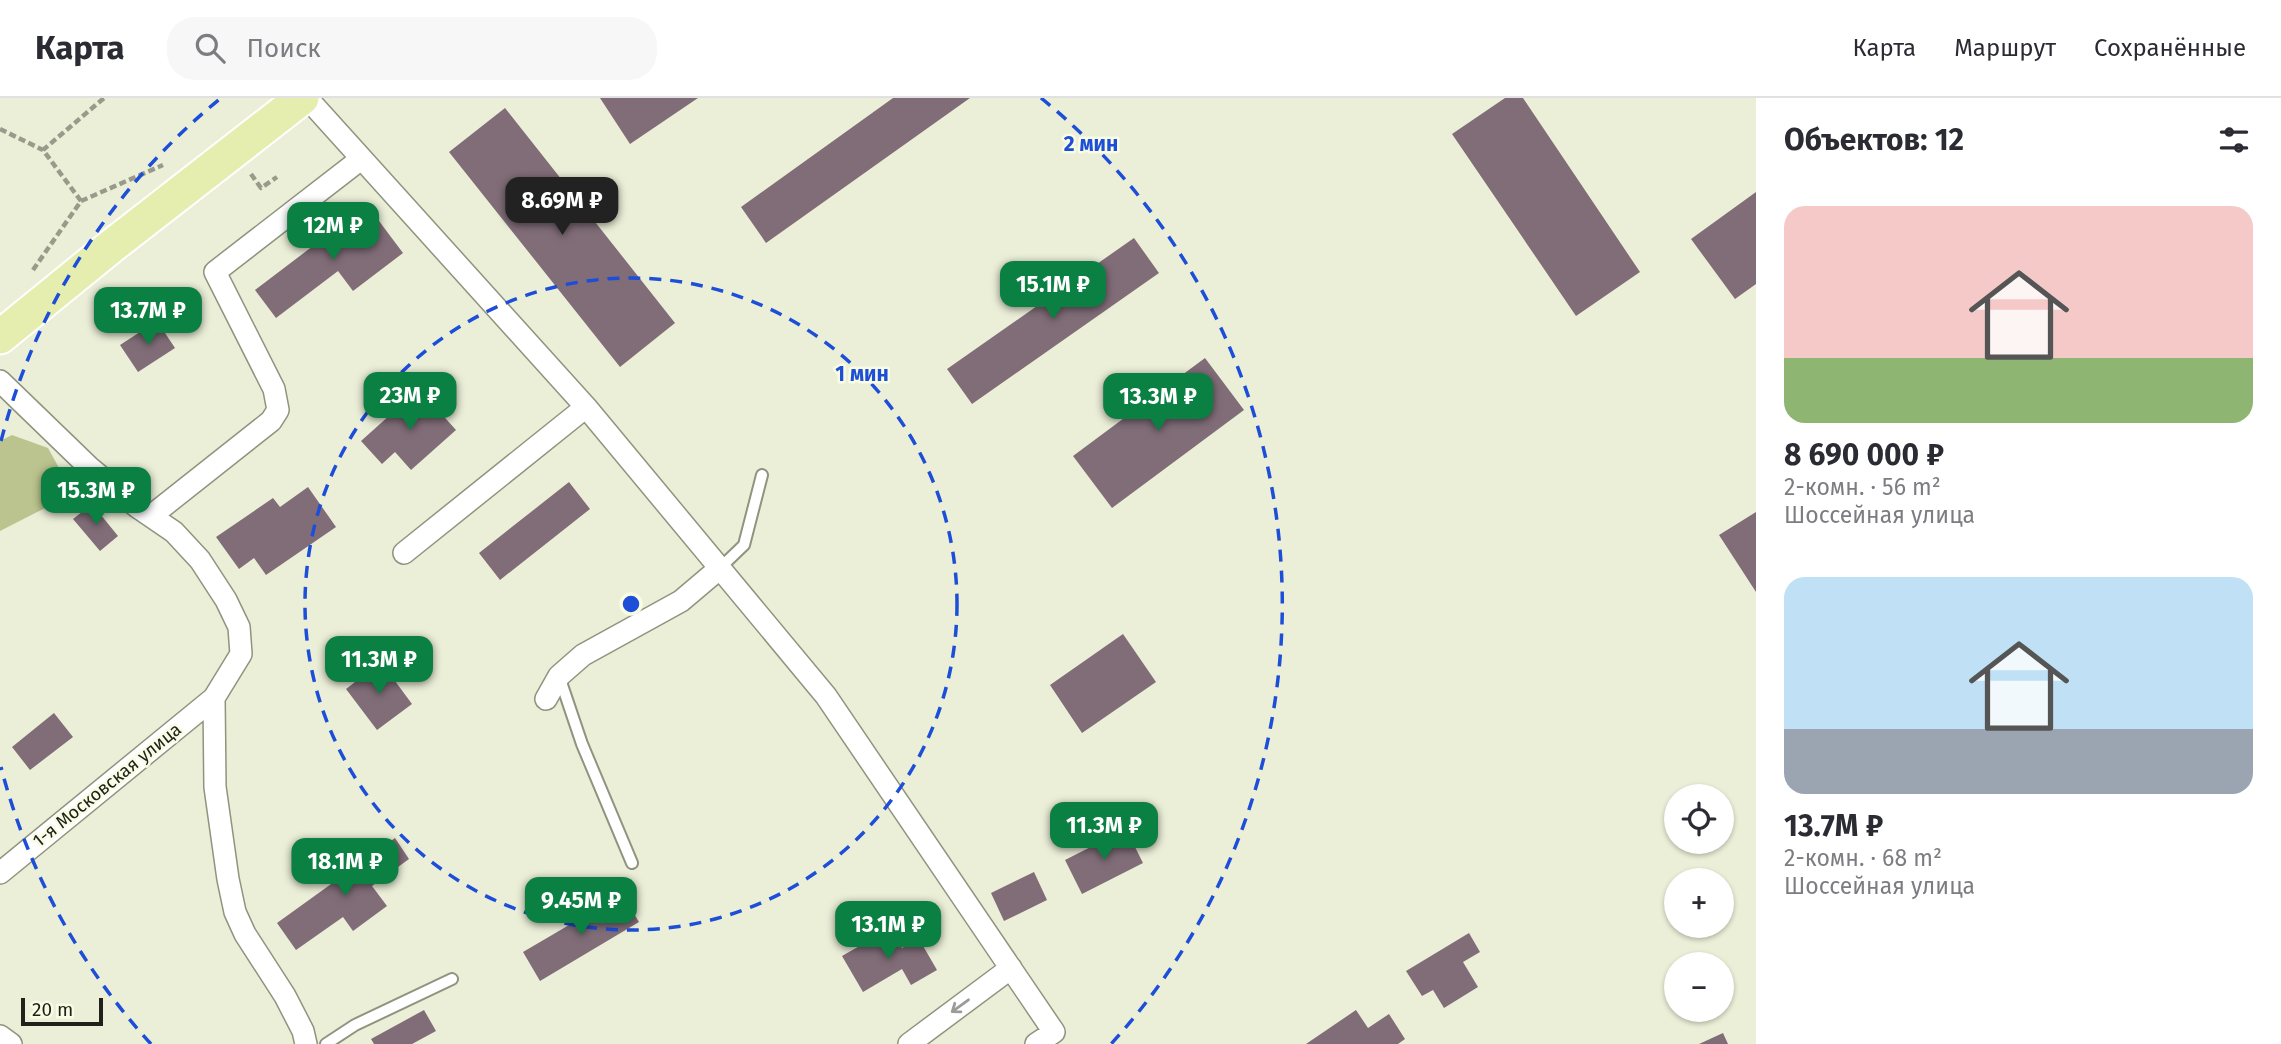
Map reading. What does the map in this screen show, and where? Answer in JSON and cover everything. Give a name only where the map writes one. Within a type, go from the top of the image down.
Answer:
[{"type":"main road","points":[[0,337],[302,98]]},
{"type":"street","points":[[307,98],[586,407],[826,696],[1058,1038],[1036,1044]]},
{"type":"street","points":[[151,516],[271,421],[278,410],[274,389],[215,272],[360,159]]},
{"type":"street","points":[[0,381],[89,467],[174,532],[200,560],[226,600],[239,627],[240,654],[214,698],[215,787],[228,880],[235,912],[245,933],[285,996],[303,1031],[306,1044]]},
{"type":"street","points":[[404,553],[586,407]]},
{"type":"street","points":[[546,699],[559,676],[583,655],[681,601],[720,568]]},
{"type":"street","name":"1-я Московская улица","points":[[0,873],[214,698]]},
{"type":"street","points":[[909,1044],[1011,968]]},
{"type":"street","points":[[0,1036],[11,1044]]},
{"type":"lane","points":[[720,568],[744,545],[762,475]]},
{"type":"lane","points":[[559,676],[582,744],[632,863]]},
{"type":"lane","points":[[326,1044],[355,1025],[452,979]]},
{"type":"path","points":[[43,150],[104,98]]},
{"type":"path","points":[[0,129],[43,150],[80,201],[26,281]]},
{"type":"green space","points":[[12,435],[48,448],[63,475],[49,506],[0,531],[0,441]]},
{"type":"building","points":[[600,98],[698,98],[630,144]]},
{"type":"building","points":[[893,98],[970,98],[766,243],[741,207]]},
{"type":"building","points":[[1505,98],[1523,98],[1640,272],[1576,316],[1452,134]]},
{"type":"building","points":[[505,108],[675,323],[620,367],[449,152]]},
{"type":"building","points":[[1756,192],[1756,284],[1735,299],[1691,239]]},
{"type":"building","points":[[367,205],[403,253],[353,291],[338,271],[276,318],[255,290]]},
{"type":"building","points":[[1134,238],[1159,273],[972,404],[947,369]]},
{"type":"building","points":[[157,321],[175,348],[138,372],[120,345]]},
{"type":"building","points":[[1205,358],[1244,410],[1112,508],[1073,456]]},
{"type":"building","points":[[419,389],[456,430],[411,470],[395,452],[382,464],[361,441]]},
{"type":"building","points":[[569,482],[590,509],[500,580],[479,553]]},
{"type":"building","points":[[308,487],[336,527],[266,575],[254,558],[239,569],[216,537],[273,498],[280,507]]},
{"type":"building","points":[[92,504],[118,536],[100,551],[73,519]]},
{"type":"building","points":[[1756,512],[1756,592],[1719,535]]},
{"type":"building","points":[[1123,634],[1156,682],[1082,733],[1050,685]]},
{"type":"building","points":[[381,662],[412,704],[377,730],[346,689]]},
{"type":"building","points":[[54,713],[73,737],[30,770],[12,747]]},
{"type":"building","points":[[1126,829],[1143,863],[1082,894],[1065,860]]},
{"type":"building","points":[[395,838],[409,859],[372,886],[387,906],[353,931],[343,917],[296,950],[277,923]]},
{"type":"building","points":[[1034,872],[1047,900],[1004,921],[991,893]]},
{"type":"building","points":[[622,894],[639,922],[540,981],[523,952]]},
{"type":"building","points":[[891,928],[902,948],[919,939],[937,970],[911,985],[902,969],[863,992],[842,956]]},
{"type":"building","points":[[1469,933],[1480,952],[1463,962],[1478,987],[1444,1008],[1433,990],[1422,996],[1406,971]]},
{"type":"building","points":[[424,1010],[436,1031],[412,1044],[374,1044],[371,1039]]},
{"type":"building","points":[[1356,1010],[1368,1028],[1389,1014],[1405,1039],[1398,1044],[1306,1044]]},
{"type":"building","points":[[1723,1033],[1728,1044],[1699,1044]]}]
